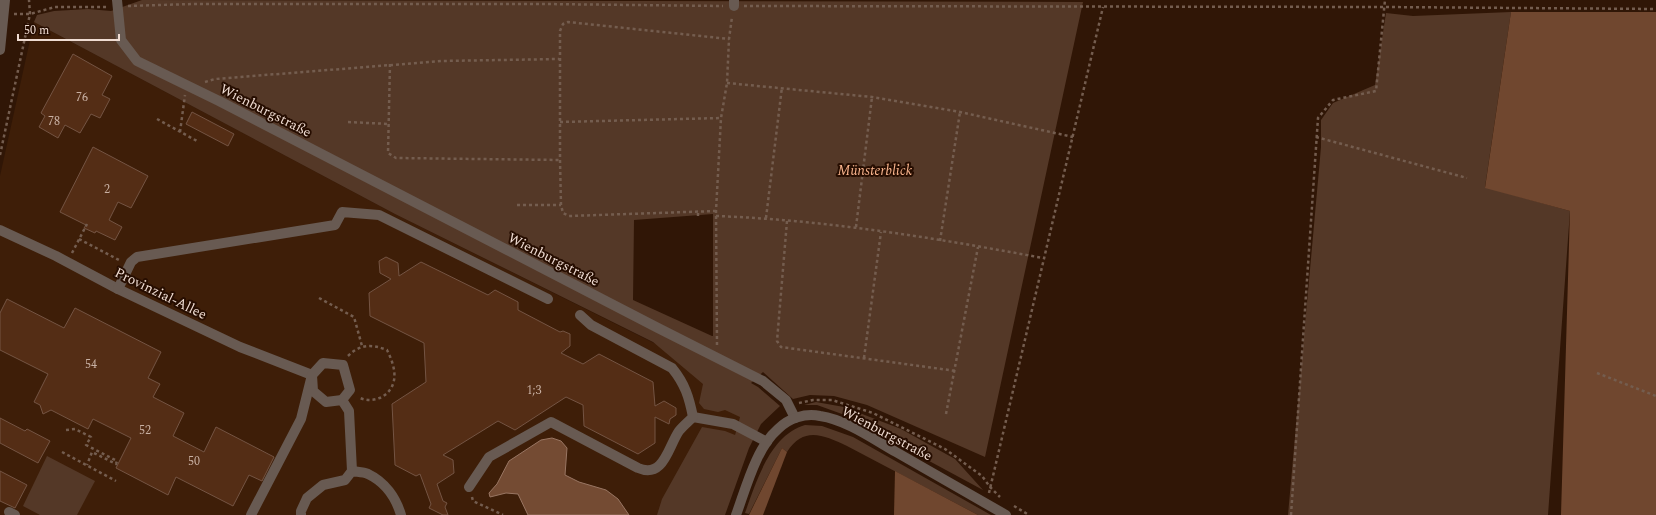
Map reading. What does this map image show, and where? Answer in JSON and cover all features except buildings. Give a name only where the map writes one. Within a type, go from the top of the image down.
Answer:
[{"type":"street","points":[[0,50],[5,0]]},
{"type":"street","name":"Wienburgstraße","points":[[117,3],[121,40],[137,61],[233,108],[648,323],[764,381],[786,400],[795,418],[820,416],[840,422],[872,438],[1006,515]]},
{"type":"street","points":[[118,290],[130,266],[137,257],[335,225],[342,212],[379,215],[548,299]]},
{"type":"street","name":"Provinzial-Allee","points":[[0,230],[67,262],[118,290],[240,347],[312,375]]},
{"type":"street","points":[[580,315],[591,325],[672,368],[680,377],[689,397],[692,417]]},
{"type":"street","points":[[251,515],[301,418],[312,375],[323,363],[343,365],[350,390],[342,400],[326,402],[313,391],[312,375]]},
{"type":"street","points":[[301,515],[301,510],[307,498],[323,485],[345,480],[352,471],[349,411],[342,400]]},
{"type":"street","points":[[692,417],[733,424],[766,442]]},
{"type":"street","points":[[469,487],[490,457],[551,422],[638,468],[646,471],[652,470],[658,468],[679,431],[692,417]]},
{"type":"street","points":[[736,515],[756,463],[766,442],[779,428],[795,418]]},
{"type":"street","points":[[352,471],[367,474],[384,485],[398,503],[401,515]]},
{"type":"path","points":[[0,155],[30,14],[29,0]]},
{"type":"path","points":[[1291,515],[1318,118],[1333,100],[1376,91],[1385,0]]},
{"type":"path","points":[[30,14],[55,7],[117,3],[734,3],[1103,7],[1656,9]]},
{"type":"path","points":[[717,357],[716,211],[721,118],[727,83],[729,39],[734,3]]},
{"type":"path","points":[[790,407],[807,400],[832,400],[873,413],[945,449],[982,476],[990,488],[1103,7]]},
{"type":"path","points":[[716,211],[570,216],[563,213],[561,205],[560,160],[560,31],[563,24],[568,22],[729,39]]},
{"type":"path","points":[[180,132],[184,97],[190,88],[215,79],[390,64],[442,61],[559,59]]},
{"type":"path","points":[[390,64],[388,153],[396,158],[560,160]]},
{"type":"path","points":[[727,83],[782,87],[872,97],[960,112],[1073,138]]},
{"type":"path","points":[[766,218],[782,87]]},
{"type":"path","points":[[856,227],[872,97]]},
{"type":"path","points":[[940,241],[960,112]]},
{"type":"path","points":[[560,122],[721,118]]},
{"type":"path","points":[[157,119],[197,140]]},
{"type":"path","points":[[348,122],[389,124]]},
{"type":"path","points":[[1316,137],[1467,178]]},
{"type":"path","points":[[517,205],[561,205]]},
{"type":"path","points":[[716,216],[766,218],[856,227],[1043,258]]},
{"type":"path","points":[[787,221],[777,341],[781,347],[956,371]]},
{"type":"path","points":[[67,262],[87,224]]},
{"type":"path","points":[[864,358],[881,232]]},
{"type":"path","points":[[79,239],[130,266]]},
{"type":"path","points":[[946,414],[956,371],[978,247]]},
{"type":"path","points":[[320,298],[354,317],[362,346]]},
{"type":"path","points":[[343,365],[346,358],[354,350],[362,346],[377,346],[387,350],[393,361],[393,384],[384,396],[374,400],[362,399],[353,394],[350,390]]},
{"type":"path","points":[[1597,373],[1656,396]]},
{"type":"path","points":[[66,430],[75,429],[92,437],[86,444],[117,461],[116,464],[92,452],[86,465]]},
{"type":"path","points":[[62,452],[116,481]]},
{"type":"path","points":[[469,487],[473,501],[503,515]]},
{"type":"shaded area","points":[[1511,12],[1656,12],[1656,515],[1561,515],[1570,211],[1485,188]]},
{"type":"shaded area","points":[[34,22],[395,214],[748,390],[712,515],[0,515],[0,176]]},
{"type":"shaded area","points":[[552,438],[561,441],[567,448],[565,475],[579,482],[606,490],[618,499],[629,515],[528,515],[518,494],[506,493],[490,497],[489,493],[497,484],[509,461],[541,440]]},
{"type":"shaded area","points":[[782,448],[787,452],[763,515],[749,515]]},
{"type":"shaded area","points":[[895,471],[978,515],[894,515]]},
{"type":"green space","name":"Münsterblick","points":[[142,0],[1083,2],[985,457],[867,405],[834,396],[810,395],[793,399],[763,372],[751,383],[758,387],[780,406],[761,424],[749,448],[725,515],[657,515],[662,499],[702,427],[725,431],[735,435],[740,417],[725,410],[718,412],[704,409],[699,403],[703,384],[653,342],[395,214],[34,22],[37,15],[54,11],[88,9],[111,11]],"holes":[[[713,214],[713,336],[633,300],[634,220]]]},
{"type":"green space","points":[[1511,12],[1485,187],[1570,211],[1548,515],[1288,515],[1321,147],[1321,120],[1333,103],[1375,85],[1386,13],[1413,16]]},
{"type":"green space","points":[[816,402],[844,407],[901,429],[955,459],[983,490],[842,414],[817,405],[804,405]]},
{"type":"green space","points":[[805,425],[822,426],[853,437],[991,515],[978,515],[847,446],[822,436],[814,435],[800,439],[793,444],[787,452],[782,448],[749,514],[745,513],[760,474],[774,449],[782,439],[793,430]]},
{"type":"green space","points":[[47,456],[95,481],[77,515],[40,515],[23,506]]}]
